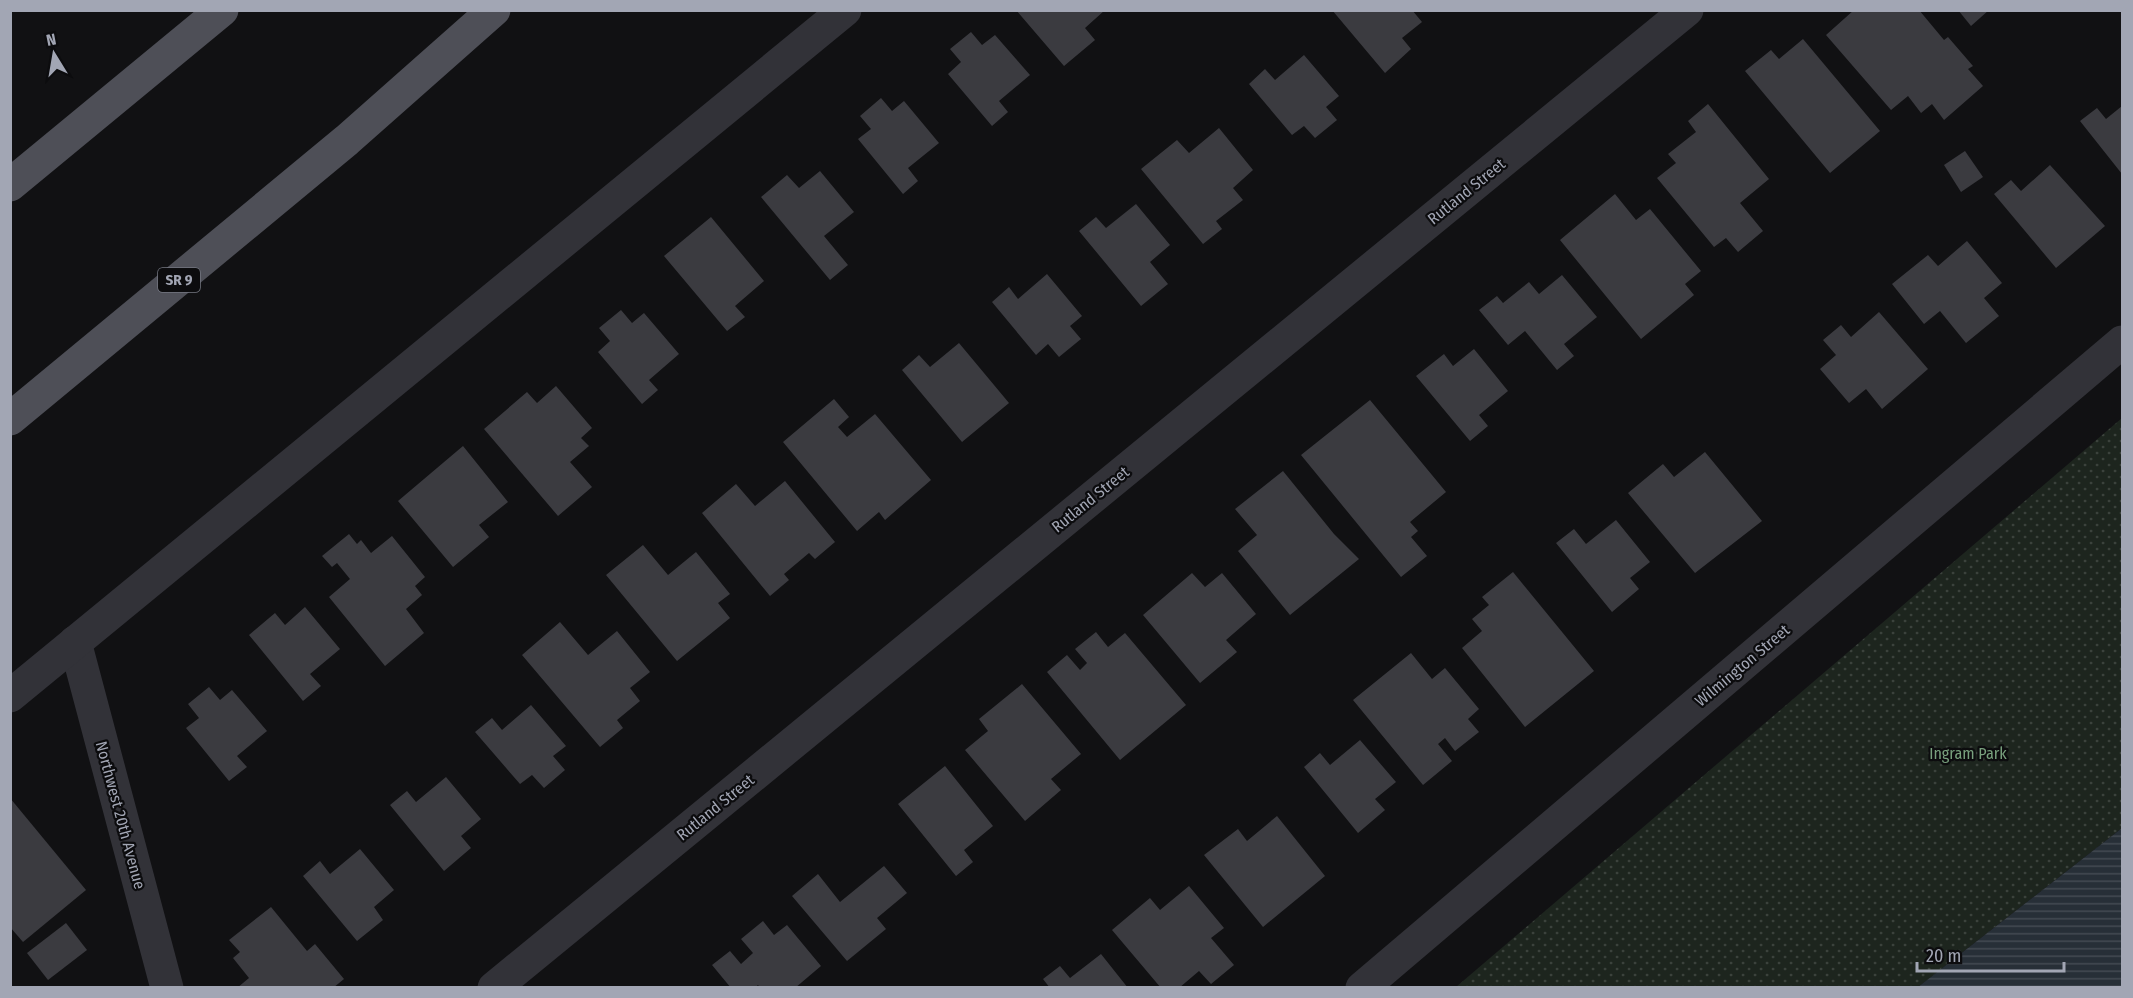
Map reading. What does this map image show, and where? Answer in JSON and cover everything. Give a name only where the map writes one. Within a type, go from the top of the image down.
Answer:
[{"type":"main road","points":[[10,185],[222,10]]},
{"type":"main road","name":"SR 9","points":[[10,419],[338,148],[494,10]]},
{"type":"street","points":[[10,696],[845,10]]},
{"type":"street","name":"Rutland Street","points":[[494,987],[1687,10]]},
{"type":"street","name":"Wilmington Street","points":[[1362,987],[2122,342]]},
{"type":"street","name":"Northwest 20th Avenue","points":[[75,642],[167,987]]},
{"type":"green space","name":"Ingram Park","points":[[2122,418],[2122,828],[1918,987],[1456,987]]},
{"type":"shaded area","points":[[2122,828],[2122,987],[1918,987]]},
{"type":"building","points":[[1016,10],[1105,10],[1085,28],[1095,40],[1064,66]]},
{"type":"building","points":[[1332,10],[1412,10],[1422,22],[1402,38],[1411,49],[1385,73]]},
{"type":"building","points":[[1854,10],[1919,10],[1944,40],[1948,37],[1973,66],[1968,69],[1983,86],[1944,120],[1932,104],[1921,113],[1908,96],[1891,110],[1826,35]]},
{"type":"building","points":[[1958,10],[1989,10],[1971,26]]},
{"type":"building","points":[[971,32],[982,45],[995,35],[1030,75],[999,101],[1008,112],[992,126],[948,74],[961,62],[950,49]]},
{"type":"building","points":[[1803,39],[1880,131],[1830,173],[1745,71],[1771,50],[1779,59]]},
{"type":"building","points":[[1304,55],[1339,96],[1326,107],[1337,120],[1315,138],[1304,126],[1292,135],[1249,84],[1265,69],[1275,80]]},
{"type":"building","points":[[881,98],[892,111],[904,101],[939,143],[908,168],[918,181],[903,194],[858,139],[871,129],[860,116]]},
{"type":"building","points":[[1708,104],[1769,179],[1740,203],[1763,231],[1738,252],[1726,238],[1714,247],[1657,178],[1676,163],[1668,154],[1696,132],[1688,121]]},
{"type":"building","points":[[2122,106],[2122,174],[2080,121],[2097,108],[2106,119]]},
{"type":"building","points":[[1219,128],[1253,170],[1233,188],[1243,200],[1216,221],[1222,229],[1203,244],[1141,169],[1177,140],[1189,153]]},
{"type":"building","points":[[1965,151],[1983,177],[1961,192],[1944,165]]},
{"type":"building","points":[[2050,165],[2105,226],[2056,268],[1994,194],[2011,180],[2021,191]]},
{"type":"building","points":[[820,171],[854,212],[824,236],[848,265],[830,280],[761,197],[787,175],[799,188]]},
{"type":"building","points":[[1615,194],[1636,220],[1650,209],[1701,271],[1685,284],[1694,295],[1641,339],[1560,240]]},
{"type":"building","points":[[1136,204],[1170,245],[1150,262],[1168,284],[1141,306],[1079,231],[1096,217],[1106,228]]},
{"type":"building","points":[[711,217],[764,281],[735,306],[745,317],[727,331],[664,256]]},
{"type":"building","points":[[1967,241],[2002,283],[1984,298],[1999,316],[1966,343],[1940,311],[1924,324],[1892,284],[1928,255],[1938,266]]},
{"type":"building","points":[[1047,274],[1082,316],[1070,326],[1081,339],[1059,357],[1048,344],[1036,355],[992,302],[1009,287],[1018,299]]},
{"type":"building","points":[[1562,275],[1597,317],[1564,344],[1574,356],[1557,370],[1525,331],[1508,345],[1479,310],[1497,296],[1503,303],[1529,282],[1539,294]]},
{"type":"building","points":[[621,310],[632,323],[644,313],[679,354],[649,380],[658,390],[642,404],[598,352],[610,341],[599,328]]},
{"type":"building","points":[[1879,312],[1928,369],[1882,409],[1866,389],[1849,403],[1820,369],[1836,355],[1823,340],[1841,325],[1851,337]]},
{"type":"building","points":[[959,343],[1009,403],[962,442],[902,370],[919,355],[930,367]]},
{"type":"building","points":[[1474,349],[1508,391],[1479,415],[1488,426],[1470,441],[1416,376],[1444,354],[1453,366]]},
{"type":"building","points":[[556,386],[592,428],[581,438],[589,446],[570,462],[592,487],[558,516],[484,429],[527,392],[537,403]]},
{"type":"building","points":[[834,399],[849,417],[838,427],[847,437],[875,414],[931,480],[885,520],[879,512],[857,531],[783,442]]},
{"type":"building","points":[[1370,400],[1446,492],[1410,522],[1418,531],[1411,537],[1427,556],[1401,577],[1301,455]]},
{"type":"building","points":[[463,446],[508,502],[479,525],[489,537],[453,567],[398,501]]},
{"type":"building","points":[[1705,452],[1762,521],[1695,573],[1628,493],[1663,464],[1674,477]]},
{"type":"building","points":[[1283,471],[1334,534],[1359,559],[1290,615],[1238,551],[1257,535],[1235,509]]},
{"type":"building","points":[[785,481],[835,542],[815,559],[809,553],[784,574],[789,580],[770,596],[702,513],[736,484],[755,506]]},
{"type":"building","points":[[1616,520],[1650,562],[1630,578],[1639,589],[1612,612],[1556,543],[1574,529],[1586,544]]},
{"type":"building","points":[[349,534],[357,544],[361,540],[371,553],[392,536],[425,577],[415,586],[422,595],[406,609],[424,633],[385,666],[329,597],[350,579],[337,563],[332,567],[322,556]]},
{"type":"building","points":[[643,545],[668,575],[696,552],[730,594],[718,603],[730,618],[677,661],[606,575]]},
{"type":"building","points":[[1513,572],[1594,671],[1525,727],[1462,648],[1482,631],[1472,619],[1489,605],[1482,597]]},
{"type":"building","points":[[1192,573],[1205,587],[1222,573],[1256,614],[1226,640],[1237,652],[1200,683],[1143,615]]},
{"type":"building","points":[[305,607],[340,649],[310,674],[321,686],[303,701],[249,635],[275,613],[285,625]]},
{"type":"building","points":[[560,622],[588,655],[617,631],[650,672],[630,688],[640,701],[617,720],[623,728],[600,747],[522,655]]},
{"type":"building","points":[[1096,632],[1108,647],[1125,633],[1186,705],[1120,760],[1047,672],[1067,655],[1080,670],[1087,663],[1075,649]]},
{"type":"building","points":[[1411,653],[1432,679],[1445,668],[1479,709],[1468,719],[1479,732],[1455,751],[1445,738],[1438,744],[1452,761],[1423,785],[1353,700]]},
{"type":"building","points":[[1022,684],[1081,754],[1051,779],[1061,790],[1025,821],[965,750],[988,731],[979,719]]},
{"type":"building","points":[[209,687],[220,700],[232,690],[267,731],[237,756],[247,767],[229,781],[186,728],[199,718],[188,704]]},
{"type":"building","points":[[531,705],[566,746],[553,756],[565,770],[544,788],[532,775],[520,784],[475,732],[492,718],[502,730]]},
{"type":"building","points":[[1360,740],[1396,782],[1375,799],[1385,810],[1358,833],[1304,767],[1320,753],[1330,765]]},
{"type":"building","points":[[945,766],[993,826],[964,850],[973,862],[956,876],[898,804]]},
{"type":"building","points":[[446,777],[481,819],[461,836],[471,848],[444,871],[390,805],[407,791],[416,802]]},
{"type":"building","points":[[10,798],[86,890],[23,942],[10,927]]},
{"type":"building","points":[[1277,816],[1325,876],[1263,927],[1204,855],[1238,829],[1247,841]]},
{"type":"building","points":[[360,849],[394,890],[374,907],[383,920],[357,941],[303,876],[320,861],[330,874]]},
{"type":"building","points":[[884,866],[907,893],[877,918],[886,929],[847,961],[792,896],[818,874],[840,902]]},
{"type":"building","points":[[1189,886],[1224,928],[1211,938],[1234,965],[1211,984],[1199,971],[1179,988],[1161,988],[1112,930],[1150,898],[1160,910]]},
{"type":"building","points":[[271,907],[307,951],[315,944],[344,979],[333,988],[237,988],[249,978],[233,958],[240,952],[229,940]]},
{"type":"building","points":[[763,921],[774,935],[787,925],[821,966],[795,988],[760,988],[758,985],[755,988],[731,988],[712,965],[730,951],[741,964],[753,953],[741,939]]},
{"type":"building","points":[[66,923],[87,950],[48,980],[27,953]]},
{"type":"building","points":[[1101,954],[1128,988],[1050,988],[1043,979],[1060,966],[1070,978]]}]
